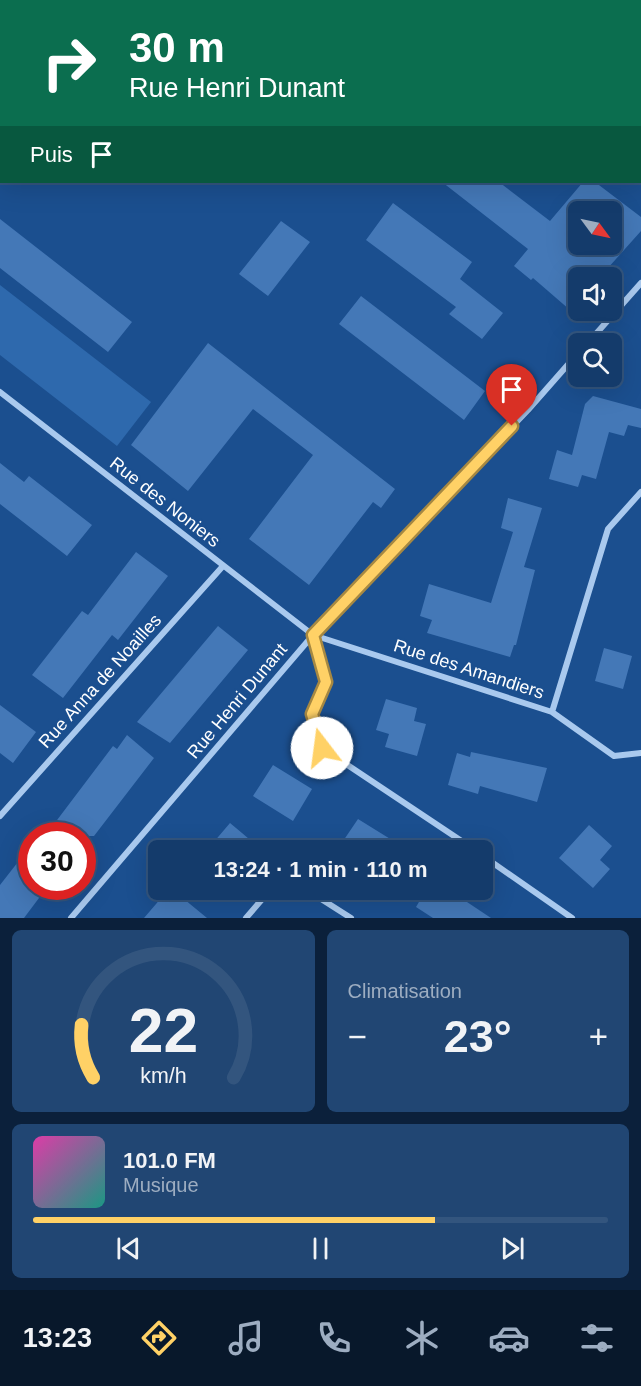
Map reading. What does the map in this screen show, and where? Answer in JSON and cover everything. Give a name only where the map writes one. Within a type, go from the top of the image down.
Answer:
[{"type":"street","points":[[597,333],[641,283]]},
{"type":"street","name":"Rue Henri Dunant","points":[[71,918],[313,635],[528,410],[568,365]]},
{"type":"street","name":"Rue des Noniers","points":[[0,392],[313,635]]},
{"type":"street","points":[[552,711],[608,529],[641,492]]},
{"type":"street","name":"Rue Anna de Noailles","points":[[0,816],[223,566]]},
{"type":"street","points":[[313,635],[326,682],[312,714],[322,748],[460,840]]},
{"type":"street","name":"Rue des Amandiers","points":[[313,635],[552,711],[614,756],[641,753]]},
{"type":"street","points":[[493,863],[572,918]]},
{"type":"street","points":[[246,918],[261,900]]},
{"type":"street","points":[[323,900],[351,918]]},
{"type":"shaded area","points":[[0,285],[151,402],[117,446],[0,355]]},
{"type":"building","points":[[443,183],[500,183],[550,221],[582,183],[596,183],[620,201],[568,201],[568,255],[620,255],[609,267],[568,267],[568,308],[533,278],[531,280],[514,266],[528,249]]},
{"type":"building","points":[[393,203],[472,262],[460,279],[503,313],[482,339],[449,314],[456,307],[366,240]]},
{"type":"building","points":[[622,203],[641,217],[641,231],[622,252]]},
{"type":"building","points":[[0,219],[132,322],[108,352],[0,268]]},
{"type":"building","points":[[281,221],[310,242],[268,296],[239,274]]},
{"type":"building","points":[[361,296],[485,391],[464,420],[339,324]]},
{"type":"building","points":[[208,343],[395,489],[381,508],[373,502],[309,585],[249,539],[313,455],[253,409],[188,491],[131,445]]},
{"type":"building","points":[[593,396],[641,409],[641,428],[628,425],[624,436],[609,432],[596,479],[582,475],[578,487],[549,479],[557,450],[572,455],[585,404]]},
{"type":"building","points":[[0,463],[24,482],[29,476],[92,525],[67,556],[0,504]]},
{"type":"building","points":[[508,498],[542,508],[524,567],[535,570],[516,645],[510,657],[427,633],[432,620],[420,616],[429,584],[491,603],[513,532],[501,528]]},
{"type":"building","points":[[136,552],[168,576],[118,640],[112,635],[63,698],[32,675],[82,611],[88,615]]},
{"type":"building","points":[[218,626],[248,650],[170,743],[137,722]]},
{"type":"building","points":[[604,648],[632,656],[623,689],[595,681]]},
{"type":"building","points":[[386,699],[417,708],[414,721],[426,724],[417,756],[385,747],[389,734],[376,730]]},
{"type":"building","points":[[0,705],[36,732],[13,763],[0,753]]},
{"type":"building","points":[[127,735],[154,758],[96,833],[96,822],[56,822],[113,746],[117,749]]},
{"type":"building","points":[[471,752],[547,768],[537,802],[480,786],[478,794],[448,785],[457,753],[470,757]]},
{"type":"building","points":[[273,765],[312,789],[293,821],[253,796]]},
{"type":"building","points":[[358,819],[392,840],[344,840]]},
{"type":"building","points":[[230,823],[250,840],[216,840]]},
{"type":"building","points":[[589,825],[612,846],[600,860],[610,869],[593,888],[559,858]]},
{"type":"building","points":[[18,862],[18,900],[38,900],[24,918],[0,918],[0,885]]},
{"type":"building","points":[[159,900],[185,900],[207,918],[144,918]]},
{"type":"building","points":[[420,900],[464,900],[491,918],[433,918],[416,907]]},
{"type":"route","points":[[322,748],[312,714],[326,682],[313,635],[512,426]]}]
